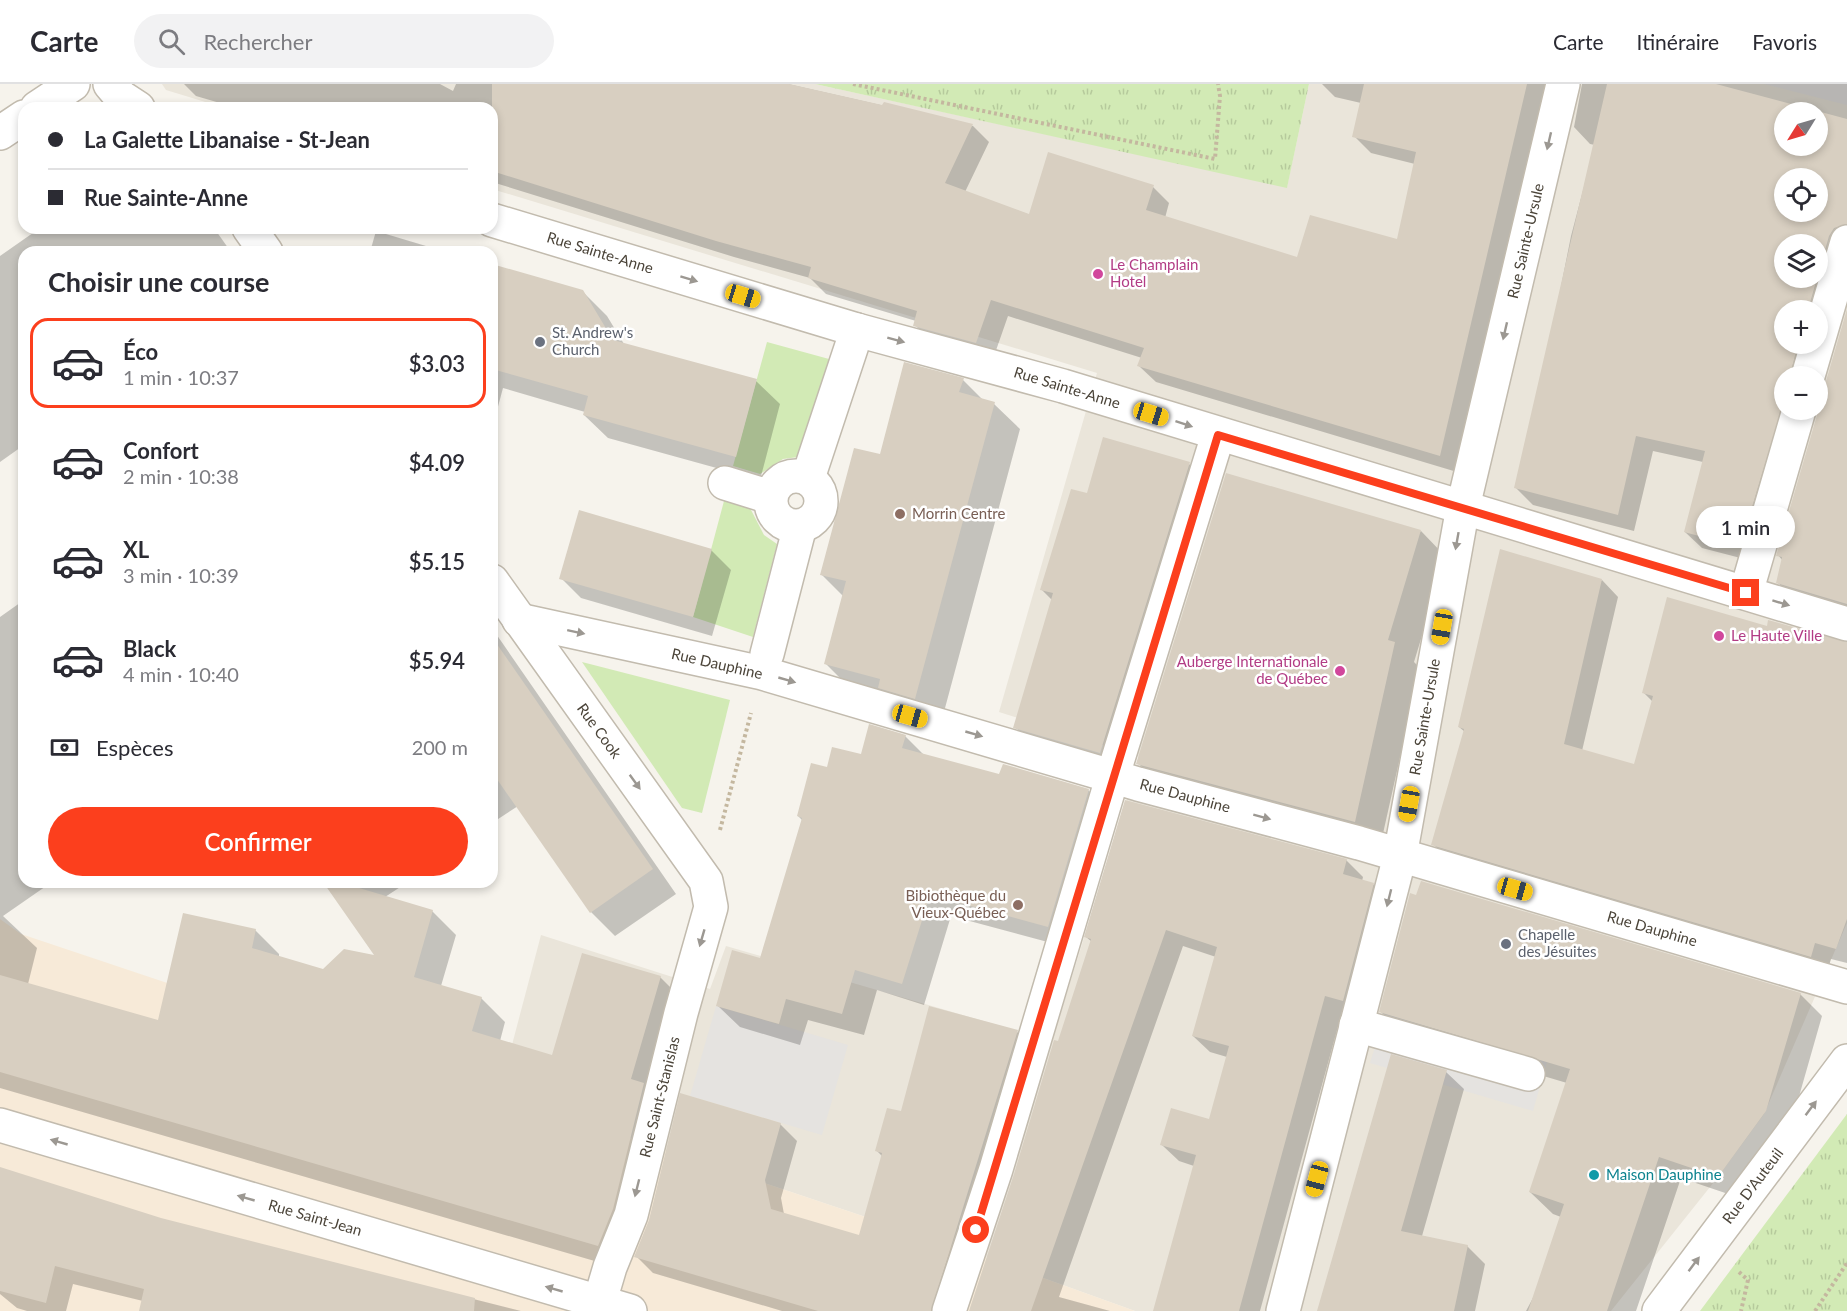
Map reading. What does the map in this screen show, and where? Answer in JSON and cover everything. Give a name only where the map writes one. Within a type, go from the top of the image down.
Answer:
[{"type":"street","points":[[46,102],[73,84]]},
{"type":"street","points":[[110,84],[129,102]]},
{"type":"street","name":"Rue Sainte-Ursule","points":[[1283,1311],[1400,856],[1463,507],[1563,84]]},
{"type":"street","points":[[0,133],[18,121]]},
{"type":"street","name":"Rue Sainte-Anne","points":[[498,222],[857,330],[1063,386],[1218,435],[1847,624]]},
{"type":"street","points":[[1811,366],[1847,242]]},
{"type":"street","points":[[808,478],[857,330]]},
{"type":"street","points":[[1746,593],[1796,420]]},
{"type":"street","points":[[949,1311],[1000,1158],[1113,775],[1218,435]]},
{"type":"street","points":[[792,476],[808,478],[816,486],[821,505],[811,522],[800,526],[785,525],[773,513],[770,497],[780,482],[792,476]]},
{"type":"street","points":[[725,483],[770,497]]},
{"type":"street","points":[[766,654],[800,526]]},
{"type":"street","name":"Rue Cook","points":[[498,589],[706,881]]},
{"type":"street","name":"Rue Dauphine","points":[[519,620],[762,673],[1847,987]]},
{"type":"street","name":"Rue Saint-Stanislas","points":[[609,1308],[610,1267],[631,1215],[681,1013],[711,908],[706,881]]},
{"type":"street","points":[[1356,1025],[1528,1074]]},
{"type":"street","name":"Rue D'Auteuil","points":[[1659,1311],[1847,1061]]},
{"type":"street","name":"Rue Saint-Jean","points":[[0,1125],[609,1308]]},
{"type":"path","points":[[853,84],[1215,159],[1220,96],[1218,84]]},
{"type":"path","points":[[718,837],[751,712]]},
{"type":"path","points":[[1815,1311],[1847,1263]]},
{"type":"path","points":[[1738,1267],[1740,1275],[1748,1280],[1741,1311]]},
{"type":"shaded area","points":[[162,84],[815,84],[1287,187],[1309,84],[1847,84],[1847,923],[1764,1114],[1718,1177],[1611,1311],[1135,1311],[985,1257],[499,1094],[541,935],[710,989],[726,946],[1052,1041],[1140,757],[999,712],[1097,373],[498,191],[498,102],[205,102],[166,90]]},
{"type":"shaded area","points":[[1764,84],[1847,84],[1847,105]]},
{"type":"shaded area","points":[[0,919],[21,934],[985,1257],[1135,1311],[0,1311]]},
{"type":"shaded area","points":[[716,1006],[848,1045],[822,1135],[690,1096]]},
{"type":"shaded area","points":[[1385,1014],[1547,1062],[1533,1111],[1370,1063]]},
{"type":"green space","points":[[815,84],[1309,84],[1287,188]]},
{"type":"green space","points":[[767,342],[829,359],[803,454],[783,459],[760,474],[733,466]]},
{"type":"green space","points":[[724,501],[750,508],[764,535],[777,544],[753,637],[693,617]]},
{"type":"green space","points":[[582,662],[730,700],[702,813],[682,808]]},
{"type":"green space","points":[[1847,1114],[1847,1311],[1700,1311]]},
{"type":"building","points":[[492,84],[789,84],[882,105],[884,102],[973,124],[945,183],[1029,214],[1048,152],[1154,185],[1146,210],[1297,257],[1310,215],[1397,239],[1416,152],[1352,137],[1364,84],[1527,84],[1440,456],[1137,366],[1144,348],[991,300],[976,343],[913,326],[917,311],[808,278],[811,267],[716,241],[498,173],[498,102],[492,102]]},
{"type":"building","points":[[1607,84],[1716,84],[1783,102],[1774,102],[1774,156],[1828,156],[1828,114],[1847,119],[1847,224],[1834,228],[1828,240],[1828,234],[1774,234],[1774,288],[1814,288],[1811,300],[1774,300],[1774,354],[1796,354],[1792,366],[1774,366],[1774,420],[1778,420],[1740,547],[1684,532],[1705,451],[1636,436],[1618,515],[1514,488]]},
{"type":"building","points":[[498,266],[583,290],[613,340],[757,379],[736,457],[583,415],[588,396],[498,371]]},
{"type":"building","points":[[1847,309],[1847,604],[1776,583],[1782,557],[1776,556],[1816,420],[1828,420],[1828,374]]},
{"type":"building","name":"Morrin Centre","points":[[904,362],[964,378],[959,392],[995,402],[915,699],[878,688],[880,679],[824,664],[846,581],[820,575],[854,448],[880,454]]},
{"type":"building","points":[[1103,437],[1190,462],[1100,753],[1013,728],[1053,593],[1040,590],[1071,489],[1087,493]]},
{"type":"building","name":"Auberge Internationale de Québec","points":[[1226,473],[1421,530],[1388,640],[1395,642],[1355,822],[1136,764]]},
{"type":"building","points":[[579,510],[712,549],[693,617],[559,579]]},
{"type":"building","points":[[1500,549],[1602,579],[1564,744],[1634,764],[1653,696],[1642,693],[1667,597],[1767,626],[1768,620],[1847,642],[1847,919],[1836,949],[1815,943],[1811,957],[1431,845],[1464,729],[1458,727]]},
{"type":"building","points":[[498,646],[653,869],[590,913],[498,781]]},
{"type":"building","points":[[869,724],[906,735],[902,748],[999,774],[1003,764],[1089,789],[1048,927],[930,895],[902,984],[855,970],[842,1014],[786,999],[779,1024],[716,1006],[732,950],[760,958],[802,818],[797,816],[811,763],[827,767],[832,747],[861,754]]},
{"type":"building","points":[[1125,800],[1347,859],[1343,874],[1374,883],[1343,1001],[1325,996],[1239,1311],[1153,1311],[1196,1155],[1160,1145],[1171,1108],[1209,1119],[1229,1046],[1192,1036],[1217,947],[1166,930],[1031,1311],[969,1311],[1014,1174],[1054,1040],[1058,1041],[1091,939],[1084,937]]},
{"type":"building","points":[[1421,881],[1801,993],[1766,1111],[1718,1177],[1659,1157],[1607,1311],[1528,1311],[1564,1204],[1529,1192],[1570,1069],[1379,1012],[1410,893],[1416,895]]},
{"type":"building","points":[[327,888],[359,888],[433,910],[414,977],[482,997],[472,1031],[552,1055],[582,953],[661,976],[631,1079],[644,1083],[613,1209],[598,1246],[0,1072],[0,975],[158,1020],[183,913],[256,929],[252,948],[323,969],[344,949],[374,955]]},
{"type":"building","points":[[929,1006],[1018,1030],[931,1311],[818,1311],[634,1257],[649,1220],[680,1093],[781,1123],[765,1180],[771,1209],[859,1235],[882,1153],[875,1151],[887,1108],[901,1111]]},
{"type":"building","points":[[1391,1054],[1447,1070],[1401,1231],[1468,1245],[1454,1311],[1317,1311]]},
{"type":"building","points":[[0,1167],[161,1218],[475,1298],[474,1311],[139,1311],[144,1289],[55,1266],[46,1303],[0,1291]]},
{"type":"place","name":"Le Champlain Hotel","points":[[1098,274]]},
{"type":"place","name":"St. Andrew's Church","points":[[540,342]]},
{"type":"place","name":"Morrin Centre","points":[[900,514]]},
{"type":"place","name":"Le Haute Ville","points":[[1719,636]]},
{"type":"place","name":"Auberge Internationale de Québec","points":[[1340,671]]},
{"type":"place","name":"Bibiothèque du Vieux-Québec","points":[[1018,905]]},
{"type":"place","name":"Chapelle des Jésuites","points":[[1506,944]]},
{"type":"place","name":"Maison Dauphine","points":[[1594,1175]]},
{"type":"route","points":[[976,1230],[1218,435],[1522,524],[1746,593]]}]
